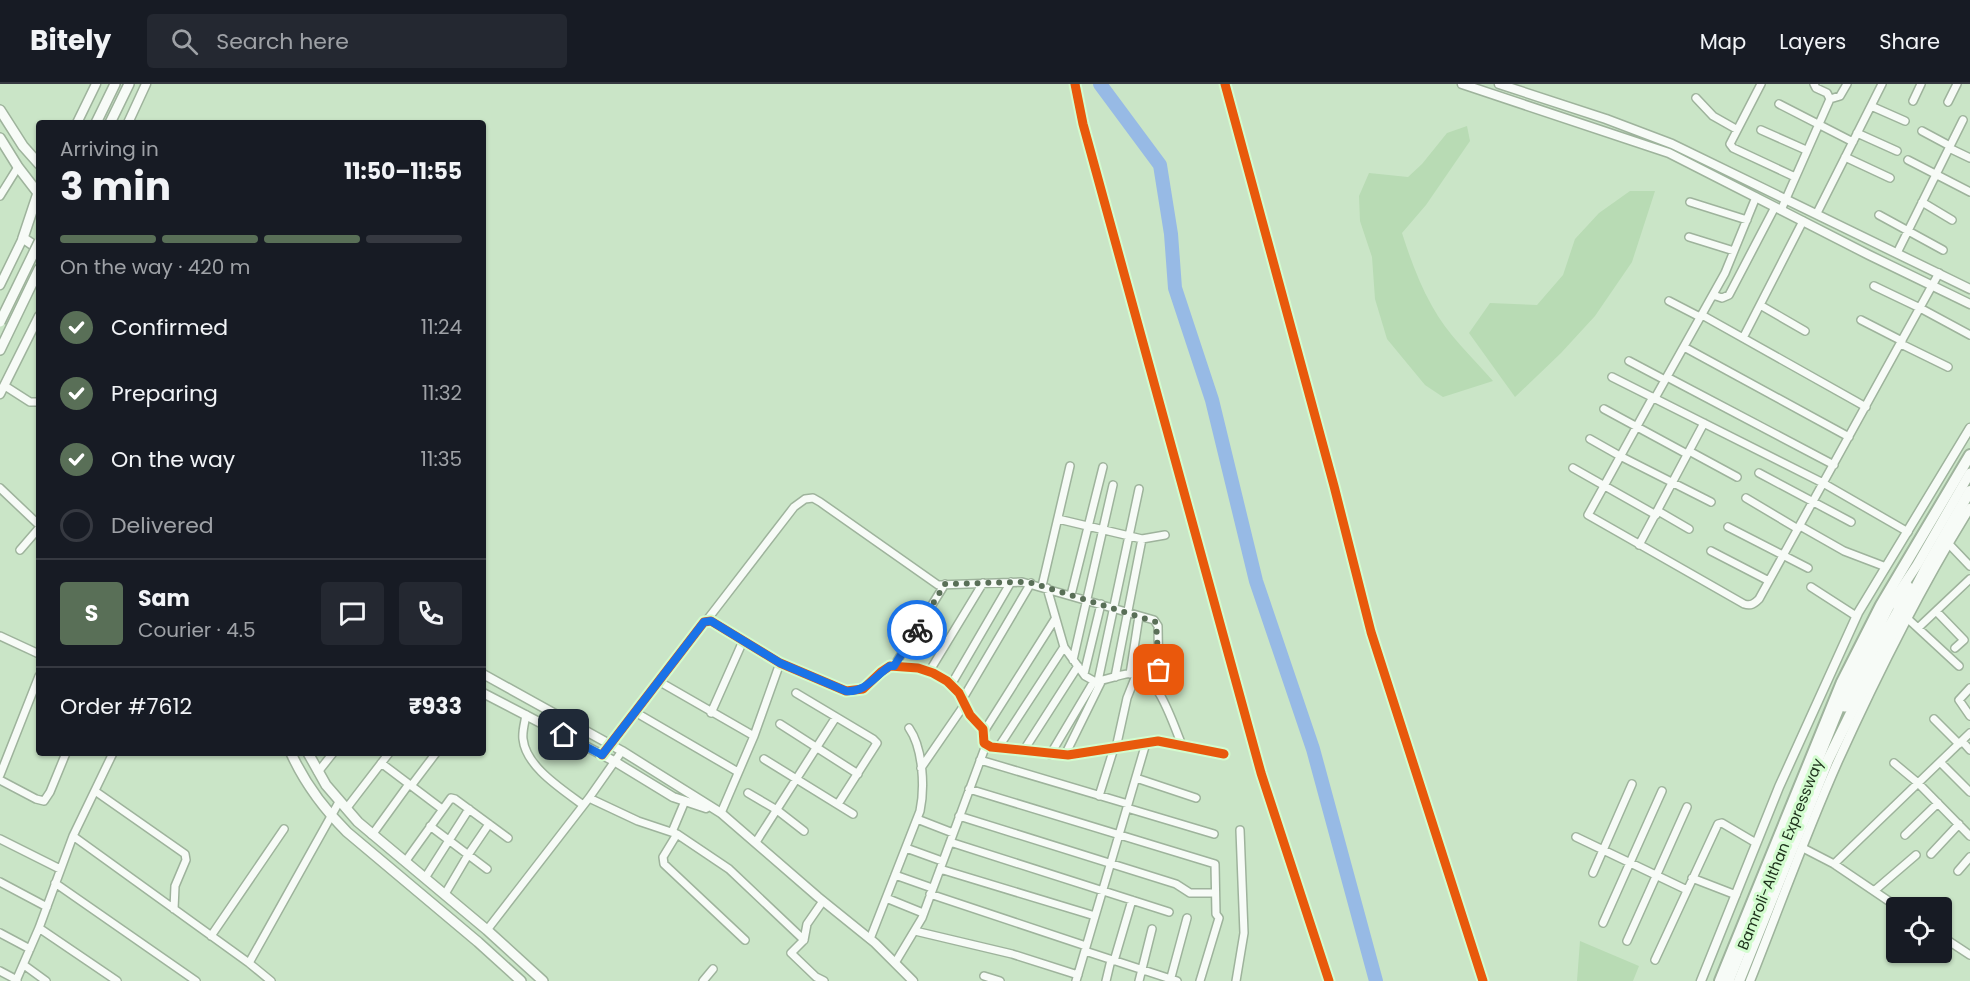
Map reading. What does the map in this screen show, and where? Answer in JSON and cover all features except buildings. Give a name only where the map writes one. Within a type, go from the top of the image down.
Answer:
[{"type":"main road","points":[[97,120],[115,84]]},
{"type":"main road","points":[[111,120],[129,84]]},
{"type":"main road","points":[[1,112],[23,146],[36,161]]},
{"type":"main road","points":[[0,138],[18,167],[36,190]]},
{"type":"main road","points":[[36,198],[23,238],[36,247]]},
{"type":"main road","points":[[0,322],[36,248]]},
{"type":"main road","points":[[0,350],[36,275]]},
{"type":"main road","points":[[1720,981],[1842,682],[1881,605],[1970,455]]},
{"type":"main road","points":[[1739,981],[1828,760],[1970,473]]},
{"type":"main road","points":[[1923,572],[1970,491]]},
{"type":"main road","name":"Bamroli-Althan Expressway","points":[[1729,981],[1832,728],[1898,610],[1923,572]]},
{"type":"main road","points":[[293,756],[308,785],[331,816],[363,847],[521,981]]},
{"type":"main road","points":[[310,756],[342,806],[372,835],[445,894],[543,981]]},
{"type":"street","points":[[78,120],[96,84]]},
{"type":"street","points":[[129,120],[146,84]]},
{"type":"street","points":[[1075,84],[1086,135],[1261,773],[1329,981]]},
{"type":"street","points":[[1225,84],[1334,486],[1371,632],[1483,981]]},
{"type":"street","points":[[1462,84],[1667,147],[1803,222],[1970,304]]},
{"type":"street","points":[[1499,84],[1518,87],[1606,119],[1786,198],[1970,289]]},
{"type":"street","points":[[1761,84],[1730,144],[1733,148],[1795,177]]},
{"type":"street","points":[[1804,84],[1815,86],[1827,93],[1830,99]]},
{"type":"street","points":[[1713,295],[1722,298],[1729,295],[1778,208],[1786,198],[1830,99],[1840,96],[1848,84]]},
{"type":"street","points":[[1817,213],[1882,84]]},
{"type":"street","points":[[1913,101],[1921,84]]},
{"type":"street","points":[[1948,102],[1957,84]]},
{"type":"street","points":[[1512,101],[1518,87]]},
{"type":"street","points":[[1696,98],[1713,116],[1736,129]]},
{"type":"street","points":[[1779,104],[1853,142]]},
{"type":"street","points":[[1871,106],[1905,121]]},
{"type":"street","points":[[1896,253],[1963,120]]},
{"type":"street","points":[[1761,130],[1806,150]]},
{"type":"street","points":[[1922,131],[1970,158]]},
{"type":"street","points":[[1857,134],[1897,152]]},
{"type":"street","points":[[1845,157],[1890,178]]},
{"type":"street","points":[[1908,160],[1970,192]]},
{"type":"street","points":[[0,196],[18,167]]},
{"type":"street","points":[[1756,197],[1713,295],[1588,515],[1750,605],[1759,599],[1939,273]]},
{"type":"street","points":[[1690,202],[1747,220]]},
{"type":"street","points":[[1922,202],[1952,220]]},
{"type":"street","points":[[1879,215],[1943,250]]},
{"type":"street","points":[[1743,338],[1803,222]]},
{"type":"street","points":[[1689,237],[1734,251]]},
{"type":"street","points":[[0,285],[23,238]]},
{"type":"street","points":[[1874,286],[1970,335]]},
{"type":"street","points":[[1669,301],[1743,338],[1866,407]]},
{"type":"street","points":[[1760,305],[1805,331]]},
{"type":"street","points":[[1861,320],[1948,366]]},
{"type":"street","points":[[36,322],[2,390],[30,402],[36,402]]},
{"type":"street","points":[[1684,347],[1849,437]]},
{"type":"street","points":[[1629,361],[1833,465]]},
{"type":"street","points":[[1612,377],[1823,483],[1908,532]]},
{"type":"street","points":[[1604,410],[1737,477]]},
{"type":"street","points":[[1639,545],[1704,423]]},
{"type":"street","points":[[1701,981],[1779,787],[1856,616],[1970,428]]},
{"type":"street","points":[[1590,439],[1672,484],[1711,502]]},
{"type":"street","points":[[1070,465],[1044,587],[1064,647],[1084,674],[1098,681],[1134,673],[1147,677],[1159,692],[1182,745]]},
{"type":"street","points":[[1071,595],[1102,467]]},
{"type":"street","points":[[1573,468],[1689,529]]},
{"type":"street","points":[[1759,473],[1851,522]]},
{"type":"street","points":[[1024,750],[1076,663],[1086,600],[1113,485]]},
{"type":"street","points":[[0,488],[36,523]]},
{"type":"street","points":[[1065,755],[1098,681],[1139,489]]},
{"type":"street","points":[[602,755],[794,507],[805,499],[813,498],[938,585],[1032,583],[1154,620],[1158,624],[1159,692]]},
{"type":"street","points":[[1746,498],[1844,551],[1886,567]]},
{"type":"street","points":[[1750,981],[1838,762],[1907,618],[1923,572],[1948,543],[1970,508]]},
{"type":"street","points":[[1058,519],[1142,539],[1165,536]]},
{"type":"street","points":[[1728,526],[1808,568]]},
{"type":"street","points":[[20,550],[36,530]]},
{"type":"street","points":[[1115,677],[1142,539]]},
{"type":"street","points":[[1948,543],[1970,566]]},
{"type":"street","points":[[1711,551],[1769,581]]},
{"type":"street","points":[[1918,628],[1970,579]]},
{"type":"street","points":[[951,685],[1011,582]]},
{"type":"street","points":[[930,672],[983,583]]},
{"type":"street","points":[[921,768],[963,702],[1032,583]]},
{"type":"street","points":[[894,666],[945,584]]},
{"type":"street","points":[[1811,587],[1856,616]]},
{"type":"street","points":[[1084,674],[1101,604]]},
{"type":"street","points":[[1936,611],[1964,640],[1955,648]]},
{"type":"street","points":[[1100,796],[1134,673],[1139,616]]},
{"type":"street","points":[[1907,618],[1959,666]]},
{"type":"street","points":[[983,733],[1055,619]]},
{"type":"street","points":[[707,620],[780,663],[846,691],[863,689],[890,666],[918,668],[930,672],[951,685],[982,729],[984,743],[998,748],[1065,755],[1164,741],[1224,754]]},
{"type":"street","points":[[0,636],[36,653]]},
{"type":"street","points":[[711,713],[743,641]]},
{"type":"street","points":[[998,748],[1064,647]]},
{"type":"street","points":[[721,813],[754,736],[780,663]]},
{"type":"street","points":[[486,676],[622,751],[721,813],[870,939],[913,981]]},
{"type":"street","points":[[1050,754],[1098,681]]},
{"type":"street","points":[[660,682],[754,736]]},
{"type":"street","points":[[0,775],[36,684]]},
{"type":"street","points":[[1970,688],[1959,703],[1970,716]]},
{"type":"street","points":[[796,693],[873,739],[877,744],[838,804]]},
{"type":"street","points":[[486,695],[614,761],[673,797],[721,813]]},
{"type":"street","points":[[635,712],[738,772]]},
{"type":"street","points":[[526,715],[523,741],[536,766],[545,776],[583,805]]},
{"type":"street","points":[[756,842],[836,717]]},
{"type":"street","points":[[1934,719],[1970,750]]},
{"type":"street","points":[[780,724],[858,774]]},
{"type":"street","points":[[870,939],[917,819],[922,798],[921,768],[915,736],[909,728]]},
{"type":"street","points":[[1834,864],[1970,733]]},
{"type":"street","points":[[915,932],[1012,954],[1077,978],[1146,743]]},
{"type":"street","points":[[895,963],[915,932],[987,745]]},
{"type":"street","points":[[487,930],[589,798],[622,751]]},
{"type":"street","points":[[0,780],[44,801],[65,756]]},
{"type":"street","points":[[0,971],[16,981],[39,928],[73,836],[112,756]]},
{"type":"street","points":[[318,772],[331,756]]},
{"type":"street","points":[[249,963],[331,816],[386,756]]},
{"type":"street","points":[[372,835],[434,756]]},
{"type":"street","points":[[764,759],[854,814]]},
{"type":"street","points":[[980,760],[1100,796],[1214,834]]},
{"type":"street","points":[[1940,762],[1970,792]]},
{"type":"street","points":[[381,763],[442,809]]},
{"type":"street","points":[[1894,763],[1918,783],[1970,836]]},
{"type":"street","points":[[1136,778],[1196,798]]},
{"type":"street","points":[[1593,873],[1632,784]]},
{"type":"street","points":[[969,789],[1215,864],[1216,914],[1219,918],[1200,981]]},
{"type":"street","points":[[95,791],[185,854],[186,860],[175,886],[174,909]]},
{"type":"street","points":[[1603,923],[1662,791]]},
{"type":"street","points":[[748,793],[777,810],[804,831]]},
{"type":"street","points":[[405,862],[448,800],[453,798],[508,838]]},
{"type":"street","points":[[589,798],[638,821],[674,833],[729,869],[804,940]]},
{"type":"street","points":[[685,801],[663,857],[664,864],[745,940]]},
{"type":"street","points":[[1905,834],[1938,803]]},
{"type":"street","points":[[1627,941],[1687,807]]},
{"type":"street","points":[[425,878],[469,809]]},
{"type":"street","points":[[959,816],[1176,884],[1190,893],[1215,893]]},
{"type":"street","points":[[917,819],[953,833]]},
{"type":"street","points":[[1655,960],[1718,824],[1722,823],[1756,843]]},
{"type":"street","points":[[445,894],[489,824]]},
{"type":"street","points":[[1931,854],[1959,824]]},
{"type":"street","points":[[430,826],[487,869]]},
{"type":"street","points":[[211,936],[284,829]]},
{"type":"street","points":[[1236,981],[1244,933],[1240,830]]},
{"type":"street","points":[[73,836],[249,963],[261,978],[271,981]]},
{"type":"street","points":[[1576,837],[1687,890]]},
{"type":"street","points":[[0,838],[60,869]]},
{"type":"street","points":[[950,842],[1169,912]]},
{"type":"street","points":[[906,848],[941,865],[1095,916]]},
{"type":"street","points":[[1803,848],[1834,864],[1886,899]]},
{"type":"street","points":[[1874,891],[1916,855]]},
{"type":"street","points":[[1958,871],[1970,857]]},
{"type":"street","points":[[895,875],[1112,960],[1172,980],[1187,918]]},
{"type":"street","points":[[1692,878],[1736,895]]},
{"type":"street","points":[[0,882],[47,907]]},
{"type":"street","points":[[55,883],[195,981]]},
{"type":"street","points":[[886,898],[923,913]]},
{"type":"street","points":[[1106,981],[1132,900]]},
{"type":"street","points":[[823,901],[807,924],[804,940],[791,953],[814,979],[824,981]]},
{"type":"street","points":[[39,928],[117,981]]},
{"type":"street","points":[[1139,981],[1152,929]]},
{"type":"street","points":[[0,933],[30,949]]},
{"type":"street","points":[[1952,944],[1970,956]]},
{"type":"street","points":[[24,965],[46,981]]},
{"type":"street","points":[[703,981],[713,969]]},
{"type":"street","points":[[984,976],[1000,981]]},
{"type":"green space","points":[[1467,126],[1470,141],[1426,205],[1402,233],[1419,279],[1438,316],[1452,336],[1493,381],[1443,397],[1425,385],[1387,339],[1375,299],[1372,257],[1360,221],[1359,196],[1369,173],[1408,177],[1422,164],[1447,133]]},
{"type":"green space","points":[[1630,191],[1655,191],[1632,262],[1595,316],[1561,353],[1515,397],[1469,333],[1490,303],[1537,305],[1563,275],[1575,239],[1599,213]]},
{"type":"green space","points":[[1580,941],[1639,966],[1633,981],[1577,981]]},
{"type":"waterway","points":[[1100,84],[1160,165],[1171,234],[1175,288],[1212,400],[1256,581],[1313,749],[1376,981]]},
{"type":"cycle path","points":[[1075,84],[1083,124],[1261,773],[1329,981]]},
{"type":"cycle path","points":[[1225,84],[1334,486],[1371,632],[1483,981]]},
{"type":"cycle path","points":[[602,755],[704,622],[711,621],[780,663],[846,691],[863,689],[890,666],[918,668],[933,673],[947,681],[959,693],[970,715],[983,729],[984,743],[991,747],[1068,755],[1158,741],[1224,754]]},
{"type":"way so far","points":[[917,630],[945,584],[1032,583],[1154,620],[1158,624],[1159,670]]},
{"type":"route","points":[[564,735],[602,755],[707,620],[780,663],[851,692],[863,689],[881,672],[894,666],[917,630]]}]
